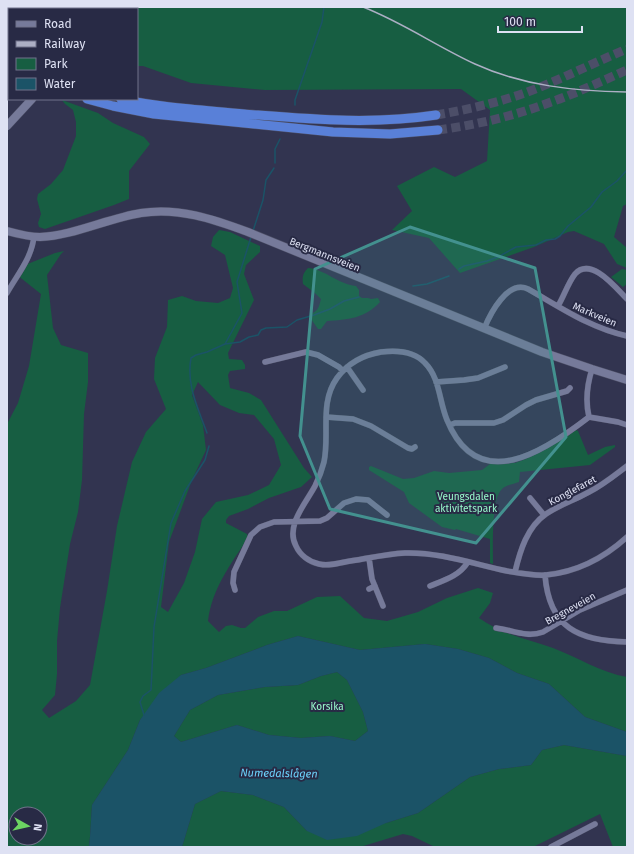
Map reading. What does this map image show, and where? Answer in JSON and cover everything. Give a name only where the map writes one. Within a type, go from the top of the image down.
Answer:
[{"type":"highway","points":[[91,100],[154,114],[314,130],[390,134],[438,130]]},
{"type":"highway","points":[[127,100],[171,107],[317,120],[376,121],[436,115]]},
{"type":"main road","points":[[18,112],[24,100]]},
{"type":"main road","points":[[7,126],[18,112],[31,100]]},
{"type":"main road","name":"Bergmannsveien","points":[[7,231],[34,236],[57,234],[142,213],[162,211],[192,214],[229,225],[542,352],[627,380]]},
{"type":"street","points":[[7,293],[27,259],[32,248],[34,236]]},
{"type":"street","name":"Markveien","points":[[558,306],[576,274],[582,269],[589,268],[599,272],[627,299]]},
{"type":"street","name":"Markveien","points":[[484,329],[495,308],[508,293],[516,287],[524,287],[587,322],[609,331],[627,336]]},
{"type":"street","points":[[627,425],[589,417],[560,437],[525,457],[504,462],[488,461],[473,454],[460,442],[447,419],[432,372],[424,362],[410,354],[400,351],[382,352],[368,355],[360,358],[345,369],[335,380],[329,395],[326,416],[326,444],[322,467],[316,484],[296,521],[293,535],[296,546],[304,556],[321,564],[332,564],[396,553],[416,553],[449,558],[515,572],[545,576],[570,570],[605,555],[627,537]]},
{"type":"street","points":[[265,362],[306,352],[318,355],[345,369],[363,390]]},
{"type":"street","points":[[436,382],[478,378],[505,367]]},
{"type":"street","points":[[589,417],[587,408],[587,388],[592,369]]},
{"type":"street","points":[[450,425],[454,423],[494,423],[503,420],[536,400],[567,391],[570,388]]},
{"type":"street","points":[[326,416],[353,418],[371,426],[408,448],[412,449],[415,447]]},
{"type":"street","name":"Konglefaret","points":[[515,572],[519,553],[524,541],[544,515],[598,487],[627,466]]},
{"type":"street","name":"Konglefaret","points":[[530,498],[544,515]]},
{"type":"street","points":[[235,590],[233,583],[234,572],[251,535],[260,526],[274,522],[320,521],[327,518],[344,503],[356,499],[368,500],[387,515]]},
{"type":"street","points":[[369,558],[372,579],[384,606]]},
{"type":"street","points":[[430,586],[460,573],[468,562]]},
{"type":"street","points":[[545,576],[551,604],[555,615],[561,622],[583,636],[603,640],[627,642]]},
{"type":"street","points":[[369,589],[375,586]]},
{"type":"street","name":"Bregneveien","points":[[496,628],[529,635],[537,634],[561,622],[580,610],[627,590]]},
{"type":"street","points":[[550,847],[595,824]]},
{"type":"highlighted area","points":[[410,227],[535,268],[566,437],[476,543],[330,509],[300,436],[315,269]]},
{"type":"green space","points":[[7,7],[627,7],[627,204],[623,206],[614,237],[627,248],[627,268],[617,264],[604,244],[574,231],[460,273],[429,238],[392,230],[412,211],[397,186],[434,167],[455,177],[487,161],[490,110],[461,89],[265,90],[191,83],[143,66],[138,66],[138,8],[8,8],[7,42]]},
{"type":"green space","points":[[62,100],[98,113],[113,123],[144,137],[150,144],[129,171],[129,199],[45,229],[39,227],[38,223],[41,214],[37,199],[38,194],[51,184],[63,170],[76,136],[76,122],[73,110]]},
{"type":"green space","points":[[219,230],[230,232],[260,246],[260,252],[246,265],[244,274],[254,300],[228,353],[229,359],[242,360],[245,365],[245,369],[230,371],[228,375],[230,388],[249,393],[261,400],[304,468],[312,477],[301,487],[269,498],[248,509],[229,516],[226,520],[226,523],[247,534],[248,538],[228,568],[213,598],[208,621],[219,632],[226,626],[232,625],[245,628],[258,617],[274,611],[287,611],[317,597],[340,596],[364,618],[387,621],[418,612],[447,598],[478,588],[493,593],[490,603],[479,618],[487,624],[515,636],[553,648],[608,672],[627,677],[627,732],[585,717],[549,684],[517,673],[489,658],[458,649],[425,644],[360,650],[298,636],[267,645],[206,668],[181,675],[140,720],[128,750],[92,805],[89,847],[7,847],[7,424],[18,403],[29,366],[41,294],[17,275],[20,267],[64,251],[47,275],[53,328],[61,345],[88,353],[88,382],[84,414],[82,480],[78,512],[70,544],[60,608],[55,695],[42,710],[49,718],[76,701],[90,685],[117,526],[132,462],[146,432],[166,409],[154,379],[155,358],[167,327],[168,300],[182,296],[196,301],[218,303],[230,298],[233,288],[225,255],[211,246],[213,237]],"holes":[[[198,382],[220,405],[239,413],[254,415],[274,439],[281,465],[269,485],[248,495],[216,502],[202,519],[195,552],[184,583],[168,612],[161,607],[169,542],[192,480],[206,450],[203,425],[192,395]]]},
{"type":"green space","points":[[308,268],[320,271],[349,285],[356,286],[359,290],[359,296],[362,298],[378,298],[380,302],[369,312],[349,319],[327,321],[321,329],[318,329],[311,319],[311,314],[318,308],[321,299],[303,284],[303,275]]},
{"type":"green space","points":[[622,269],[627,270],[627,284],[623,287],[611,277]]},
{"type":"green space","name":"Veungsdalen aktivitetspark","points":[[576,430],[578,431],[588,455],[605,447],[615,445],[615,447],[590,465],[520,472],[519,482],[502,489],[498,494],[494,513],[493,564],[490,563],[490,539],[456,529],[442,527],[409,503],[404,492],[369,470],[369,467],[371,466],[403,479],[414,478],[434,471],[449,473],[482,470],[490,464],[515,463],[526,459]]},
{"type":"green space","name":"Korsika","points":[[337,672],[347,680],[363,712],[368,731],[355,741],[330,736],[301,738],[269,735],[237,725],[181,742],[174,736],[190,710],[218,695],[265,687],[298,685],[321,676]]},
{"type":"green space","points":[[564,745],[627,756],[627,847],[613,847],[600,814],[533,847],[435,847],[412,836],[403,834],[360,847],[182,847],[195,804],[221,791],[253,795],[284,807],[307,831],[386,823],[418,813],[470,777],[499,769],[531,765],[542,750]]},
{"type":"water","name":"Numedalslågen","points":[[298,636],[360,650],[425,644],[458,649],[489,658],[517,673],[549,684],[585,717],[627,732],[627,756],[564,745],[542,750],[531,765],[499,769],[470,777],[418,813],[386,823],[357,836],[327,840],[307,831],[284,807],[253,795],[221,791],[195,804],[182,847],[89,847],[92,805],[128,750],[140,720],[159,693],[181,675],[206,668],[267,645]],"holes":[[[337,672],[347,680],[363,712],[368,731],[355,741],[330,736],[301,738],[269,735],[237,725],[181,742],[174,736],[190,710],[218,695],[265,687],[298,685],[321,676]]]},
{"type":"waterway","points":[[295,105],[295,100],[322,22],[324,7]]},
{"type":"waterway","points":[[275,163],[275,149],[280,139]]},
{"type":"waterway","points":[[253,231],[263,200],[266,180],[274,168]]},
{"type":"waterway","points":[[459,269],[464,266],[498,257],[516,247],[536,245],[546,240],[555,239],[591,207],[602,192],[617,181],[627,170]]},
{"type":"waterway","points":[[225,344],[242,313],[237,282],[251,237]]},
{"type":"waterway","points":[[413,286],[427,284],[449,276]]},
{"type":"waterway","points":[[207,433],[191,387],[191,358],[225,344],[240,342],[249,337],[258,335],[261,330],[266,328],[287,327],[297,320],[330,309],[344,301],[359,297]]},
{"type":"waterway","points":[[144,715],[140,702],[143,696],[151,690],[154,627],[171,523],[185,491],[205,460],[209,446]]},
{"type":"tunnel","points":[[436,115],[481,106],[525,93],[627,49]]},
{"type":"tunnel","points":[[438,130],[481,123],[523,112],[570,95],[627,70]]},
{"type":"railway","points":[[363,7],[475,64],[512,78],[569,89],[627,92]]}]
